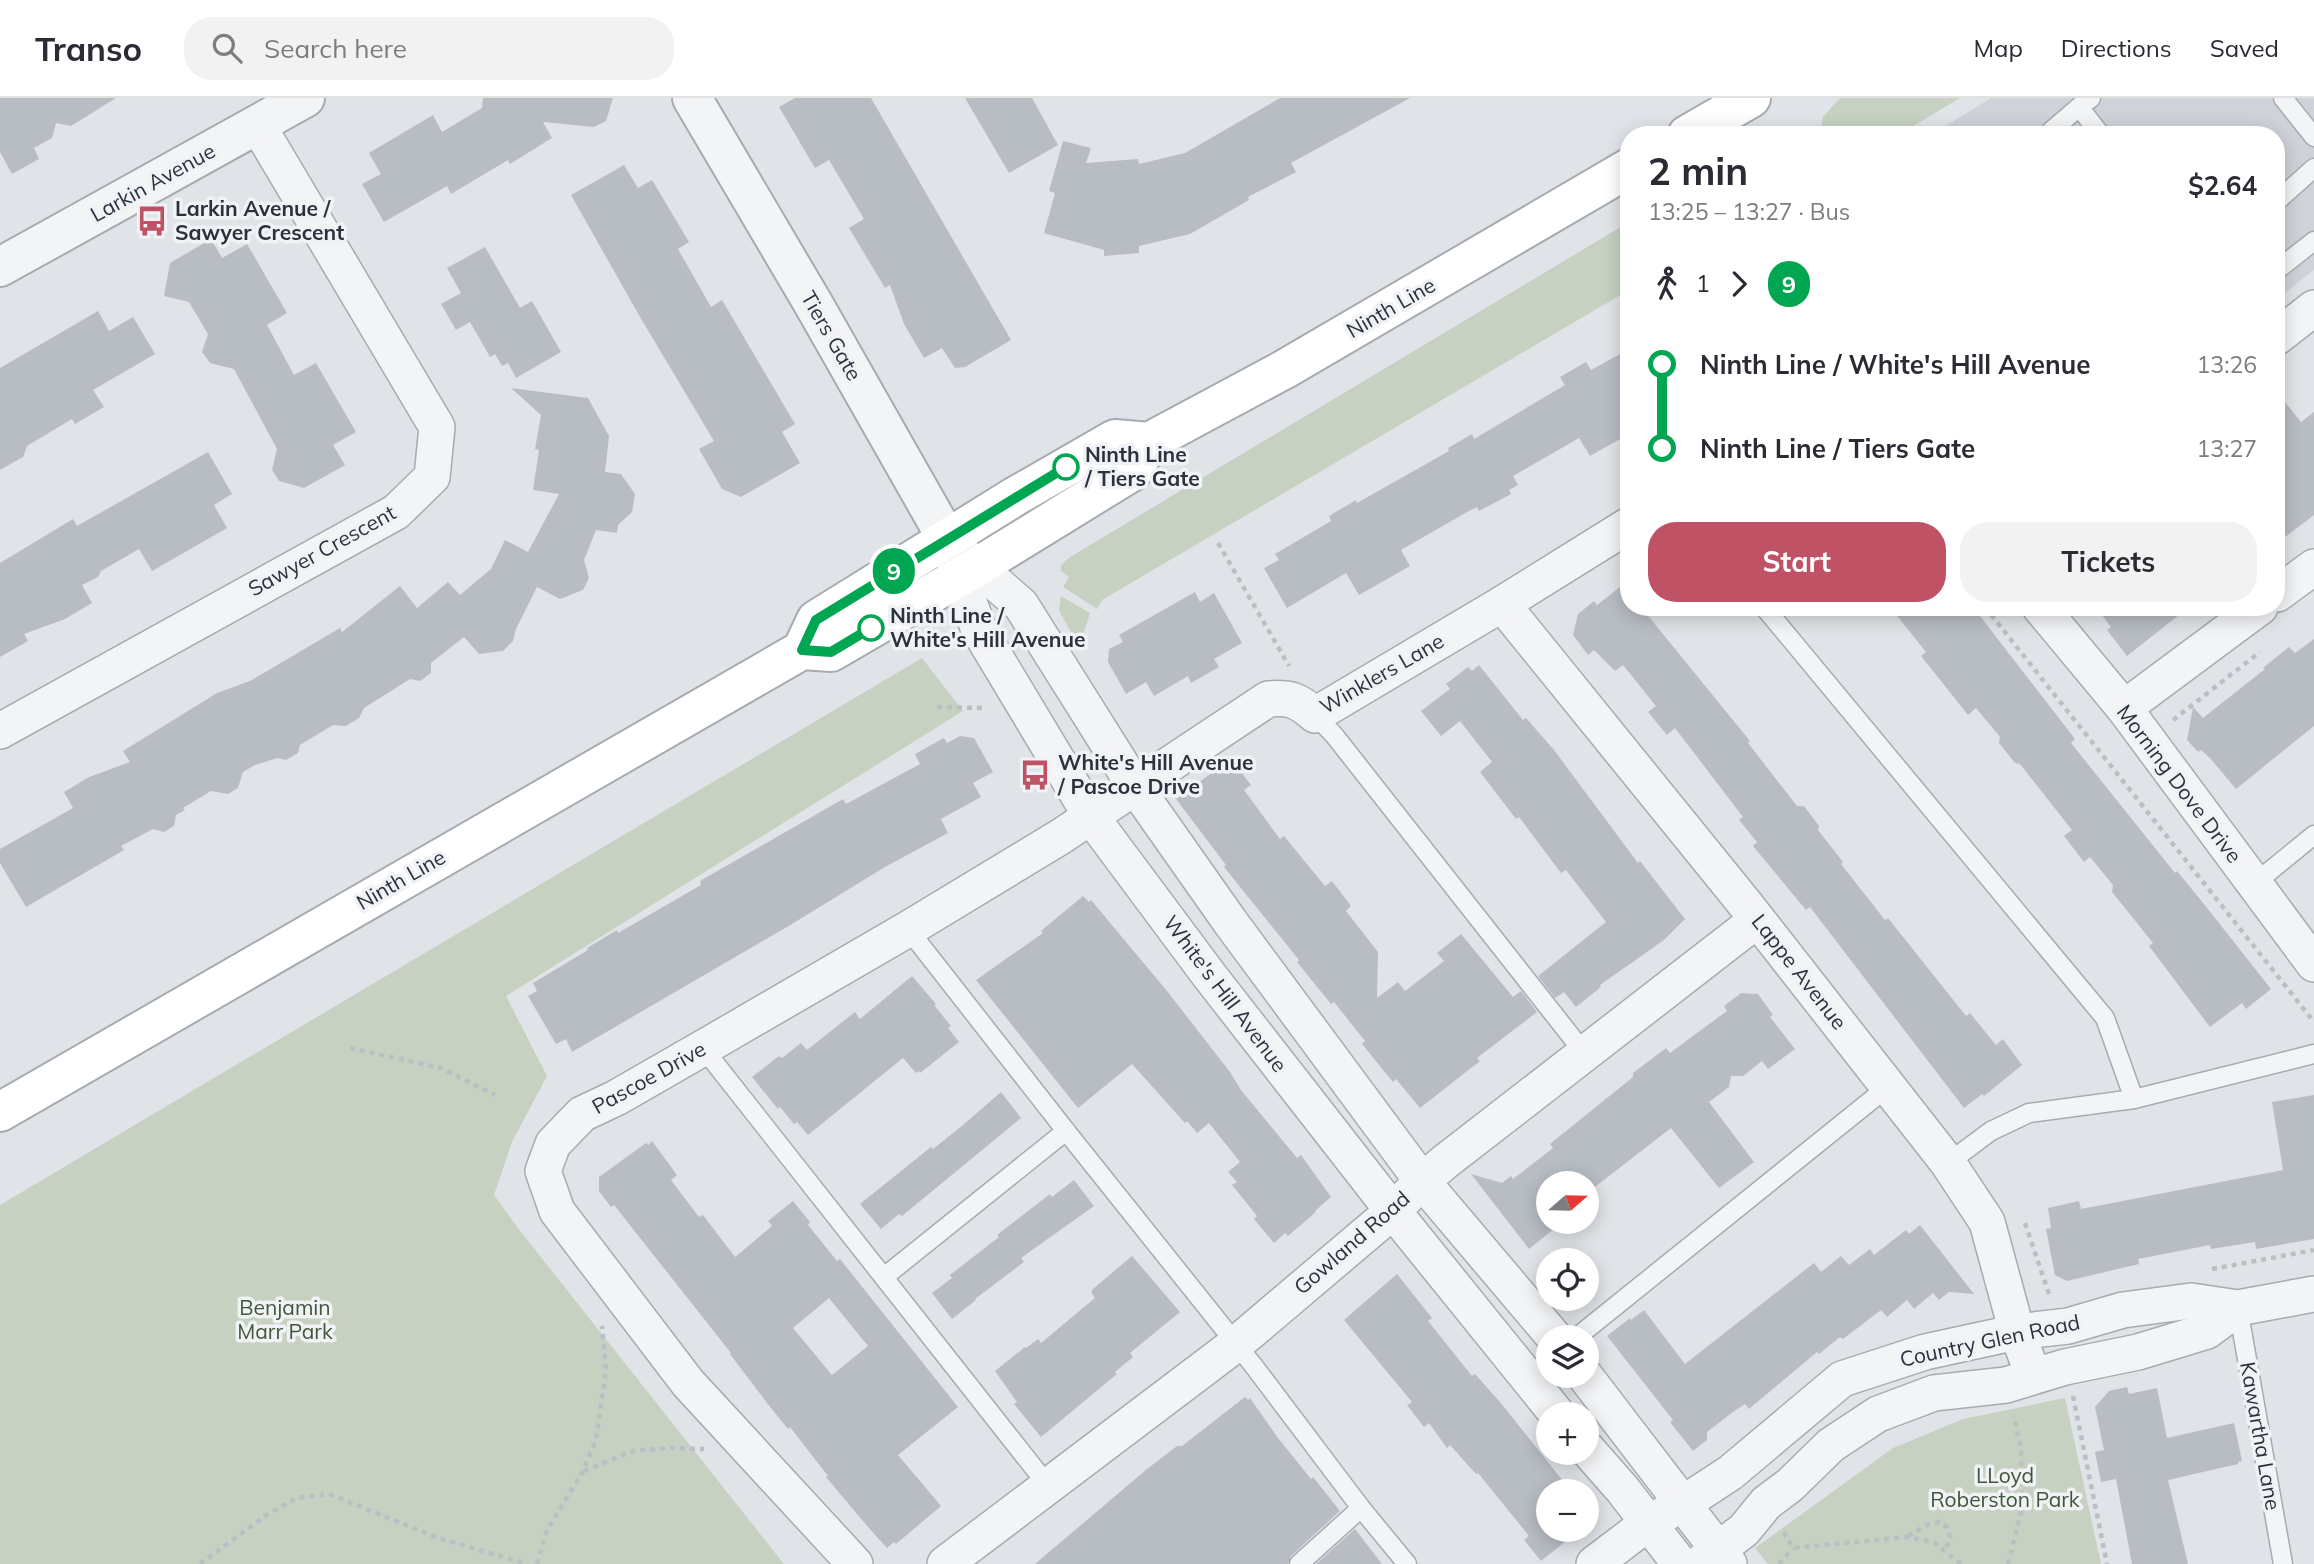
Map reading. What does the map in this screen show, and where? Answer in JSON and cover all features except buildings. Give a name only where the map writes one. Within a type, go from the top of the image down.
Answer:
[{"type":"main road","points":[[1703,126],[1751,98]]},
{"type":"main road","name":"Ninth Line","points":[[0,1112],[802,650],[831,652],[969,572],[1133,471],[1149,442],[1285,369],[1620,173]]},
{"type":"main road","points":[[802,650],[816,620],[1115,439],[1149,442]]},
{"type":"street","name":"Larkin Avenue","points":[[0,267],[305,98]]},
{"type":"street","name":"Tiers Gate","points":[[692,98],[814,305],[947,540]]},
{"type":"street","name":"Sawyer Crescent","points":[[0,731],[396,512],[432,477],[438,427],[257,124]]},
{"type":"street","points":[[2285,331],[2314,308]]},
{"type":"street","name":"Winklers Lane","points":[[1136,788],[1268,699],[1287,697],[1305,706],[1315,715],[1620,531]]},
{"type":"street","name":"White's Hill Avenue","points":[[947,540],[969,572],[1021,605],[1136,788],[1231,923],[1422,1181],[1544,1325]]},
{"type":"street","points":[[2285,588],[2314,567]]},
{"type":"street","name":"White's Hill Avenue","points":[[969,572],[979,630],[1092,818],[1209,975],[1392,1211],[1536,1368]]},
{"type":"street","name":"Lappe Avenue","points":[[1502,604],[1758,919],[1948,1163],[1987,1222],[2017,1332],[2034,1376]]},
{"type":"street","name":"Morning Dove Drive","points":[[2047,616],[2124,708],[2314,964]]},
{"type":"street","points":[[2124,708],[2248,616]]},
{"type":"street","name":"Pascoe Drive","points":[[855,1564],[688,1383],[556,1211],[543,1171],[553,1144],[582,1114],[616,1098],[908,929],[1092,818],[1136,788]]},
{"type":"street","name":"Gowland Road","points":[[945,1564],[1236,1344],[1392,1211],[1422,1181],[1758,919]]},
{"type":"street","name":"Country Glen Road","points":[[1594,1564],[1648,1523],[1730,1473],[1842,1379],[1925,1352],[2017,1332],[2056,1313],[2123,1310],[2191,1301],[2238,1308],[2314,1294]]},
{"type":"street","name":"Country Glen Road","points":[[1715,1559],[1766,1503],[1790,1485],[1831,1445],[1878,1414],[1934,1394],[2034,1376],[2138,1352],[2207,1331],[2238,1308]]},
{"type":"street","points":[[1594,1388],[1684,1503],[1715,1559]]},
{"type":"street","points":[[1599,1463],[1680,1564]]},
{"type":"lane","points":[[2291,101],[2314,137]]},
{"type":"lane","points":[[2057,126],[2085,103],[2096,126]]},
{"type":"lane","points":[[2285,194],[2314,168]]},
{"type":"lane","points":[[2285,264],[2314,241]]},
{"type":"lane","points":[[1771,616],[2105,1018],[2134,1099]]},
{"type":"lane","points":[[1315,715],[1334,735],[1586,1054]]},
{"type":"lane","points":[[2254,884],[2314,835]]},
{"type":"lane","points":[[908,929],[1407,1564]]},
{"type":"lane","points":[[703,1048],[1049,1486]]},
{"type":"lane","points":[[1948,1163],[1991,1131],[2029,1113],[2134,1099],[2314,1054]]},
{"type":"lane","points":[[1592,1325],[1889,1086]]},
{"type":"lane","points":[[884,1277],[1066,1132]]},
{"type":"lane","name":"Kawartha Lane","points":[[2238,1308],[2283,1564]]},
{"type":"lane","points":[[1299,1564],[1361,1508]]},
{"type":"path","points":[[1218,543],[1290,668]]},
{"type":"path","points":[[1992,616],[2314,1022]]},
{"type":"path","points":[[2165,727],[2261,651]]},
{"type":"path","points":[[937,707],[984,708]]},
{"type":"path","points":[[350,1048],[440,1068],[495,1095]]},
{"type":"path","points":[[2023,1218],[2056,1313]]},
{"type":"path","points":[[2206,1270],[2314,1250]]},
{"type":"path","points":[[2048,1293],[2056,1313]]},
{"type":"path","points":[[537,1564],[547,1530],[583,1472],[596,1440],[606,1370],[602,1322]]},
{"type":"path","points":[[2008,1564],[2022,1509],[2021,1449],[2012,1403],[2034,1376],[2073,1394],[2107,1564]]},
{"type":"path","points":[[583,1472],[634,1451],[667,1448],[709,1449]]},
{"type":"path","points":[[200,1564],[268,1514],[297,1498],[329,1494],[438,1538],[527,1564]]},
{"type":"path","points":[[1907,1537],[1927,1525],[1939,1522],[1947,1527],[1950,1537],[1945,1552]]},
{"type":"path","points":[[1782,1528],[1793,1548]]},
{"type":"path","points":[[1779,1564],[1793,1548],[1907,1537],[1933,1542],[1961,1564]]},
{"type":"shaded area","points":[[1991,98],[2314,98],[2314,270],[2285,293],[2285,126],[1946,126]]},
{"type":"green space","points":[[1840,98],[1960,98],[1913,126],[1822,126],[1823,117]]},
{"type":"green space","points":[[1620,227],[1620,295],[1102,600],[1097,609],[1063,587],[1069,577],[1061,571],[1061,565],[1070,557]]},
{"type":"green space","points":[[1061,596],[1090,613],[1079,647],[1059,610]]},
{"type":"green space","name":"Benjamin Marr Park","points":[[922,658],[963,711],[506,996],[547,1076],[512,1142],[494,1195],[784,1564],[0,1564],[0,1205]]},
{"type":"green space","name":"LLoyd Roberston Park","points":[[2065,1398],[2101,1564],[1768,1564],[1755,1548],[1893,1448],[1963,1419]]},
{"type":"bus line","name":"9","points":[[871,628],[831,652],[802,650],[816,620],[1066,467]]},
{"type":"place","name":"Larkin Avenue / Sawyer Crescent","points":[[152,221]]},
{"type":"place","name":"Ninth Line / Tiers Gate","points":[[1066,467]]},
{"type":"place","name":"Ninth Line / White's Hill Avenue","points":[[871,628]]},
{"type":"place","name":"White's Hill Avenue / Pascoe Drive","points":[[1035,775]]}]
